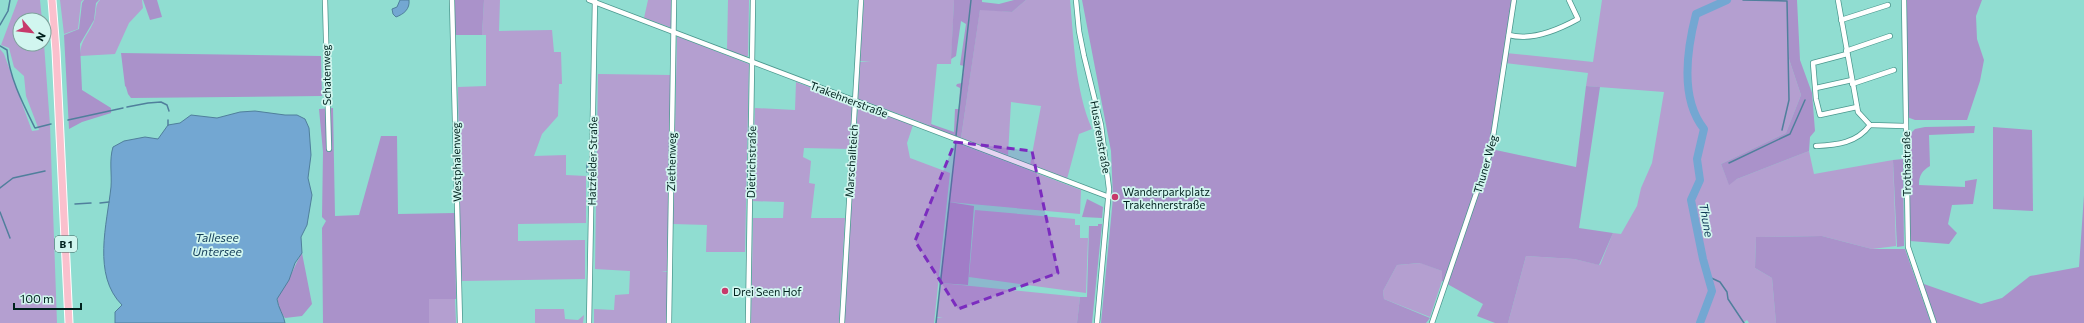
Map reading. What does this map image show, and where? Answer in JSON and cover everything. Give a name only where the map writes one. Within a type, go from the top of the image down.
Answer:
[{"type":"highway","name":"B 1","points":[[52,0],[56,50],[69,323]]},
{"type":"street","name":"Schatenweg","points":[[325,0],[329,149]]},
{"type":"street","name":"Westphalenweg","points":[[452,0],[460,323]]},
{"type":"street","name":"Trakehnerstraße","points":[[589,0],[1109,197]]},
{"type":"street","name":"Ziethenweg","points":[[669,323],[674,0]]},
{"type":"street","name":"Dietrichstraße","points":[[748,323],[753,0]]},
{"type":"street","name":"Marschallteich","points":[[842,323],[861,0]]},
{"type":"street","name":"Husarenstraße","points":[[1076,0],[1078,30],[1106,152],[1109,197],[1097,323]]},
{"type":"street","name":"Thuner Weg","points":[[1432,323],[1491,150],[1514,0]]},
{"type":"street","points":[[1508,35],[1517,37],[1552,32],[1578,19],[1569,0]]},
{"type":"street","points":[[1838,0],[1846,53],[1857,107],[1862,117],[1870,126],[1905,126]]},
{"type":"street","name":"Trothastraße","points":[[1904,0],[1908,247],[1934,323]]},
{"type":"street","name":"Hatzfelder Straße","points":[[589,323],[595,1]]},
{"type":"street","points":[[1841,20],[1888,4]]},
{"type":"street","points":[[1857,107],[1820,115],[1816,99],[1813,62],[1846,53],[1890,36]]},
{"type":"street","points":[[1816,88],[1852,82],[1894,70]]},
{"type":"street","points":[[1816,146],[1852,141],[1866,131],[1870,126]]},
{"type":"highlighted area","points":[[955,142],[1032,151],[1058,273],[958,309],[915,241]]},
{"type":"shaded area","points":[[18,0],[40,0],[41,12],[13,12]]},
{"type":"shaded area","points":[[60,0],[83,0],[81,2],[78,29],[64,34]]},
{"type":"shaded area","points":[[84,0],[99,0],[96,3],[94,20],[80,44],[82,90],[111,108],[111,113],[82,122],[69,129],[64,35],[79,29],[82,3]]},
{"type":"shaded area","points":[[100,0],[142,0],[143,8],[129,23],[115,54],[80,56],[83,41],[92,26],[97,5]]},
{"type":"shaded area","points":[[143,0],[157,0],[162,17],[150,20]]},
{"type":"shaded area","points":[[455,0],[484,0],[482,35],[455,35]]},
{"type":"shaded area","points":[[484,0],[500,0],[499,31],[552,30],[554,52],[561,52],[562,84],[559,84],[558,116],[542,134],[534,156],[566,155],[566,175],[586,176],[586,223],[518,224],[518,241],[585,240],[585,279],[461,281],[458,87],[486,86],[486,35],[482,35]]},
{"type":"shaded area","points":[[648,0],[672,0],[672,28],[644,18]]},
{"type":"shaded area","points":[[728,0],[749,0],[748,56],[746,57],[727,50]]},
{"type":"shaded area","points":[[864,0],[954,0],[951,64],[937,64],[931,126],[858,99],[860,62],[871,62],[860,61]]},
{"type":"shaded area","points":[[954,0],[982,0],[982,2],[999,4],[1014,0],[1026,0],[1012,12],[980,10],[961,138],[920,124],[920,122],[931,126],[931,124],[954,132],[955,109],[959,109],[960,88],[956,86],[957,84],[962,83],[964,66],[960,65],[966,24],[961,21],[956,56],[951,59]]},
{"type":"shaded area","points":[[1026,0],[1070,0],[1076,66],[1086,114],[1092,129],[1079,134],[1067,179],[1030,165],[1041,106],[1011,102],[1008,155],[961,138],[980,9],[1012,12]]},
{"type":"shaded area","points":[[1082,0],[1513,0],[1491,149],[1576,167],[1586,86],[1600,87],[1579,228],[1613,233],[1599,265],[1574,259],[1526,256],[1508,323],[1495,323],[1477,316],[1483,304],[1442,281],[1442,271],[1420,263],[1397,265],[1383,291],[1384,299],[1430,318],[1426,323],[1101,323],[1113,198],[1111,151]]},
{"type":"shaded area","points":[[1602,0],[1787,0],[1789,59],[1801,95],[1786,133],[1721,164],[1729,184],[1737,179],[1809,151],[1814,174],[1893,160],[1896,246],[1872,249],[1822,236],[1756,237],[1755,268],[1772,278],[1776,323],[1749,323],[1747,320],[1743,323],[1508,323],[1526,256],[1574,259],[1600,265],[1613,233],[1621,234],[1637,206],[1641,188],[1652,163],[1664,92],[1586,86],[1588,73],[1505,63],[1506,53],[1593,62]]},
{"type":"shaded area","points":[[1787,0],[1797,0],[1800,60],[1812,93],[1815,131],[1810,137],[1809,151],[1737,179],[1729,185],[1721,164],[1786,133],[1801,95],[1789,59]]},
{"type":"shaded area","points":[[1906,0],[1982,0],[1976,16],[1977,39],[1984,60],[1980,81],[1967,120],[1915,120],[1907,117]]},
{"type":"shaded area","points":[[12,16],[12,52],[45,52],[50,125],[57,323],[0,323],[0,49],[4,54],[32,131],[39,130],[26,96],[24,76],[14,67],[9,48],[1,45]]},
{"type":"shaded area","points":[[677,36],[749,64],[745,252],[706,252],[707,225],[673,224]]},
{"type":"shaded area","points":[[121,53],[321,56],[322,96],[131,98],[125,86]]},
{"type":"shaded area","points":[[598,74],[671,75],[667,271],[661,271],[668,272],[667,323],[594,323],[594,309],[614,310],[615,295],[629,294],[630,271],[595,269]]},
{"type":"shaded area","points":[[796,82],[853,103],[850,149],[804,148],[803,157],[811,161],[809,183],[815,184],[811,218],[845,218],[839,323],[751,323],[753,218],[783,218],[784,202],[752,201],[755,108],[795,110]]},
{"type":"shaded area","points":[[858,105],[913,125],[907,143],[910,158],[950,173],[934,323],[844,323]]},
{"type":"shaded area","points":[[333,108],[335,216],[359,215],[381,136],[397,136],[398,214],[455,213],[456,299],[429,299],[429,323],[323,323],[322,228],[326,221],[322,217],[323,152],[319,109]]},
{"type":"shaded area","points":[[1975,126],[1974,133],[1929,135],[1930,166],[1920,176],[1919,185],[1965,187],[1965,181],[1977,179],[1973,204],[1952,205],[1948,224],[1957,233],[1949,244],[1910,241],[1908,136],[1915,129],[1925,127]]},
{"type":"shaded area","points":[[1993,127],[2032,130],[2033,211],[1993,209]]},
{"type":"shaded area","points":[[957,143],[1081,190],[1080,214],[949,202]]},
{"type":"shaded area","points":[[1903,159],[1904,246],[1897,247],[1893,160]]},
{"type":"shaded area","points":[[2084,195],[2084,323],[1936,323],[1921,283],[1981,304],[2002,298],[2030,276],[2079,267]]},
{"type":"shaded area","points":[[1087,199],[1103,207],[1102,218],[1082,217]]},
{"type":"shaded area","points":[[949,202],[974,206],[968,285],[940,283]]},
{"type":"shaded area","points":[[975,210],[1075,219],[1075,225],[1080,225],[1080,238],[1088,238],[1086,293],[969,277]]},
{"type":"shaded area","points":[[1098,224],[1102,224],[1092,323],[1077,323],[1080,297],[1087,297],[1089,226],[1098,226]]},
{"type":"shaded area","points":[[1822,236],[1872,249],[1905,249],[1931,323],[1776,323],[1772,278],[1755,268],[1756,237]]},
{"type":"shaded area","points":[[302,253],[312,304],[302,316],[285,318],[279,309],[277,295],[288,280]]},
{"type":"shaded area","points":[[1421,263],[1442,271],[1442,281],[1430,317],[1384,299],[1383,291],[1397,265]]},
{"type":"shaded area","points":[[941,283],[1080,297],[1077,323],[936,323],[937,318],[943,318],[937,317]]},
{"type":"shaded area","points":[[429,299],[455,299],[456,323],[429,323]]},
{"type":"shaded area","points":[[535,309],[564,309],[565,319],[578,320],[584,315],[583,323],[535,323]]},
{"type":"water","points":[[400,0],[409,0],[409,6],[404,13],[396,17],[393,14],[392,9],[397,7]]},
{"type":"water","name":"Tallesee Untersee","points":[[255,111],[297,115],[305,119],[309,128],[311,155],[308,178],[312,195],[307,225],[301,237],[302,253],[295,263],[289,280],[277,299],[285,323],[115,323],[115,312],[122,305],[113,293],[107,279],[104,264],[105,233],[111,187],[111,162],[113,147],[124,141],[145,137],[158,139],[168,125],[180,123],[191,115],[217,118],[240,112]]},
{"type":"waterway","points":[[0,25],[8,11],[10,0]]},
{"type":"waterway","points":[[956,136],[971,0]]},
{"type":"waterway","name":"Thune","points":[[1700,323],[1712,291],[1703,259],[1691,200],[1700,180],[1697,159],[1704,129],[1696,117],[1691,103],[1688,58],[1696,14],[1727,0]]},
{"type":"waterway","points":[[1743,0],[1787,1],[1789,100],[1782,130]]},
{"type":"waterway","points":[[0,46],[7,50],[8,60],[21,100],[35,128],[51,124]]},
{"type":"waterway","points":[[1729,163],[1790,134],[1805,100]]},
{"type":"waterway","points":[[127,107],[161,102],[167,105],[169,111]]},
{"type":"waterway","points":[[68,120],[123,108]]},
{"type":"waterway","points":[[168,120],[168,125]]},
{"type":"waterway","points":[[936,323],[956,142]]},
{"type":"waterway","points":[[587,163],[587,172]]},
{"type":"waterway","points":[[0,188],[13,178],[45,171]]},
{"type":"waterway","points":[[100,203],[109,202]]},
{"type":"waterway","points":[[75,204],[91,203]]},
{"type":"waterway","points":[[0,212],[10,238]]},
{"type":"waterway","points":[[1707,276],[1720,282],[1727,292],[1728,299],[1744,323]]},
{"type":"place","name":"Wanderparkplatz Trakehnerstraße","points":[[1115,197]]},
{"type":"place","name":"Drei Seen Hof","points":[[725,291]]}]
